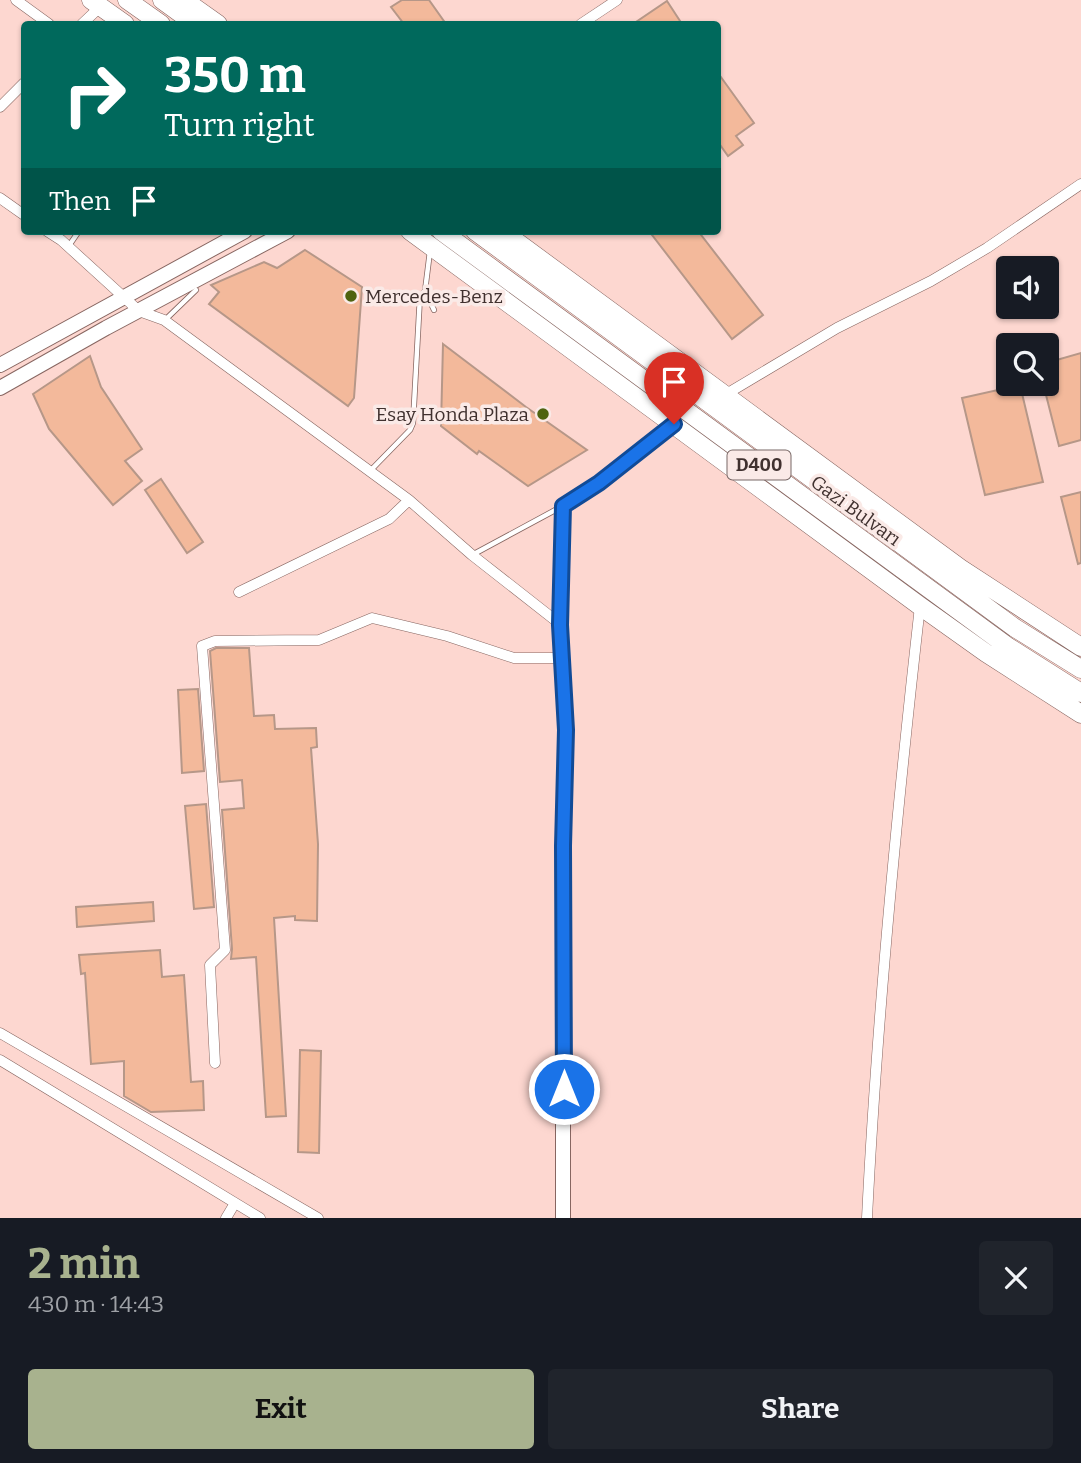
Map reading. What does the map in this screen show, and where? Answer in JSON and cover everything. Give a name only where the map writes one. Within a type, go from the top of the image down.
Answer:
[{"type":"highway","points":[[127,0],[157,21]]},
{"type":"highway","points":[[162,0],[191,21]]},
{"type":"highway","points":[[184,0],[214,21]]},
{"type":"highway","points":[[96,3],[121,21]]},
{"type":"highway","points":[[415,235],[920,606],[986,653],[1081,714]]},
{"type":"highway","name":"Gazi Bulvarı","points":[[446,235],[1007,646],[1081,693]]},
{"type":"highway","name":"Gazi Bulvarı","points":[[481,235],[719,400],[1015,628],[1081,669]]},
{"type":"highway","points":[[507,235],[719,400],[960,568],[1081,648]]},
{"type":"main road","points":[[0,365],[238,235]]},
{"type":"main road","points":[[0,388],[281,235]]},
{"type":"main road","points":[[564,1218],[563,846],[566,730],[560,625],[563,506],[599,483],[674,424]]},
{"type":"street","points":[[16,0],[46,21]]},
{"type":"street","points":[[586,21],[617,0]]},
{"type":"street","points":[[84,21],[96,3]]},
{"type":"street","points":[[0,107],[21,86]]},
{"type":"street","points":[[719,400],[837,328],[931,281],[986,248],[1081,184]]},
{"type":"street","points":[[0,198],[21,213]]},
{"type":"street","points":[[52,235],[139,311],[164,320],[409,500],[472,555],[560,625]]},
{"type":"street","points":[[239,592],[389,519],[409,500]]},
{"type":"street","points":[[867,1218],[872,1105],[920,606]]},
{"type":"street","points":[[215,1063],[210,965],[225,950],[202,646],[215,641],[319,640],[372,618],[447,636],[514,658],[561,658]]},
{"type":"street","points":[[0,1033],[318,1218]]},
{"type":"street","points":[[0,1060],[260,1218]]},
{"type":"street","points":[[226,1218],[235,1203]]},
{"type":"lane","points":[[68,247],[76,235]]},
{"type":"lane","points":[[431,247],[425,291],[434,310]]},
{"type":"lane","points":[[164,320],[196,290]]},
{"type":"lane","points":[[369,472],[413,424],[420,296],[425,291]]},
{"type":"lane","points":[[472,555],[563,506]]},
{"type":"building","points":[[402,0],[429,0],[444,21],[402,21],[391,7]]},
{"type":"building","points":[[667,1],[680,21],[637,21]]},
{"type":"building","points":[[721,77],[754,123],[736,136],[743,145],[728,156],[721,146]]},
{"type":"building","points":[[652,235],[701,235],[763,315],[732,339]]},
{"type":"building","points":[[305,250],[362,287],[354,398],[348,406],[209,304],[219,292],[211,285],[264,262],[277,268]]},
{"type":"building","points":[[443,344],[587,450],[528,486],[479,451],[477,454],[441,426]]},
{"type":"building","points":[[1081,353],[1081,440],[1059,446],[1046,396],[1059,396],[1059,359]]},
{"type":"building","points":[[90,356],[101,387],[142,449],[125,461],[142,481],[113,505],[49,429],[33,394]]},
{"type":"building","points":[[996,390],[996,396],[1023,396],[1043,482],[985,495],[962,398]]},
{"type":"building","points":[[161,479],[203,542],[187,553],[145,490]]},
{"type":"building","points":[[1081,492],[1081,563],[1078,564],[1061,497]]},
{"type":"building","points":[[216,648],[249,648],[254,716],[274,715],[275,729],[316,728],[317,747],[311,748],[318,844],[317,921],[295,920],[295,916],[274,918],[286,1116],[266,1117],[256,957],[231,959],[222,810],[244,808],[242,780],[220,782],[210,651]]},
{"type":"building","points":[[198,689],[204,771],[182,773],[178,690]]},
{"type":"building","points":[[206,804],[214,907],[194,909],[185,806]]},
{"type":"building","points":[[153,902],[154,921],[77,927],[76,907]]},
{"type":"building","points":[[160,950],[162,977],[184,975],[191,1082],[203,1081],[204,1110],[151,1112],[124,1096],[124,1061],[91,1064],[85,973],[81,974],[79,955]]},
{"type":"building","points":[[300,1050],[321,1051],[319,1153],[298,1152]]},
{"type":"place","name":"Mercedes-Benz","points":[[351,296]]},
{"type":"place","name":"Esay Honda Plaza","points":[[543,414]]},
{"type":"route","points":[[564,1089],[563,846],[566,730],[560,625],[563,506],[599,483],[674,424]]}]
